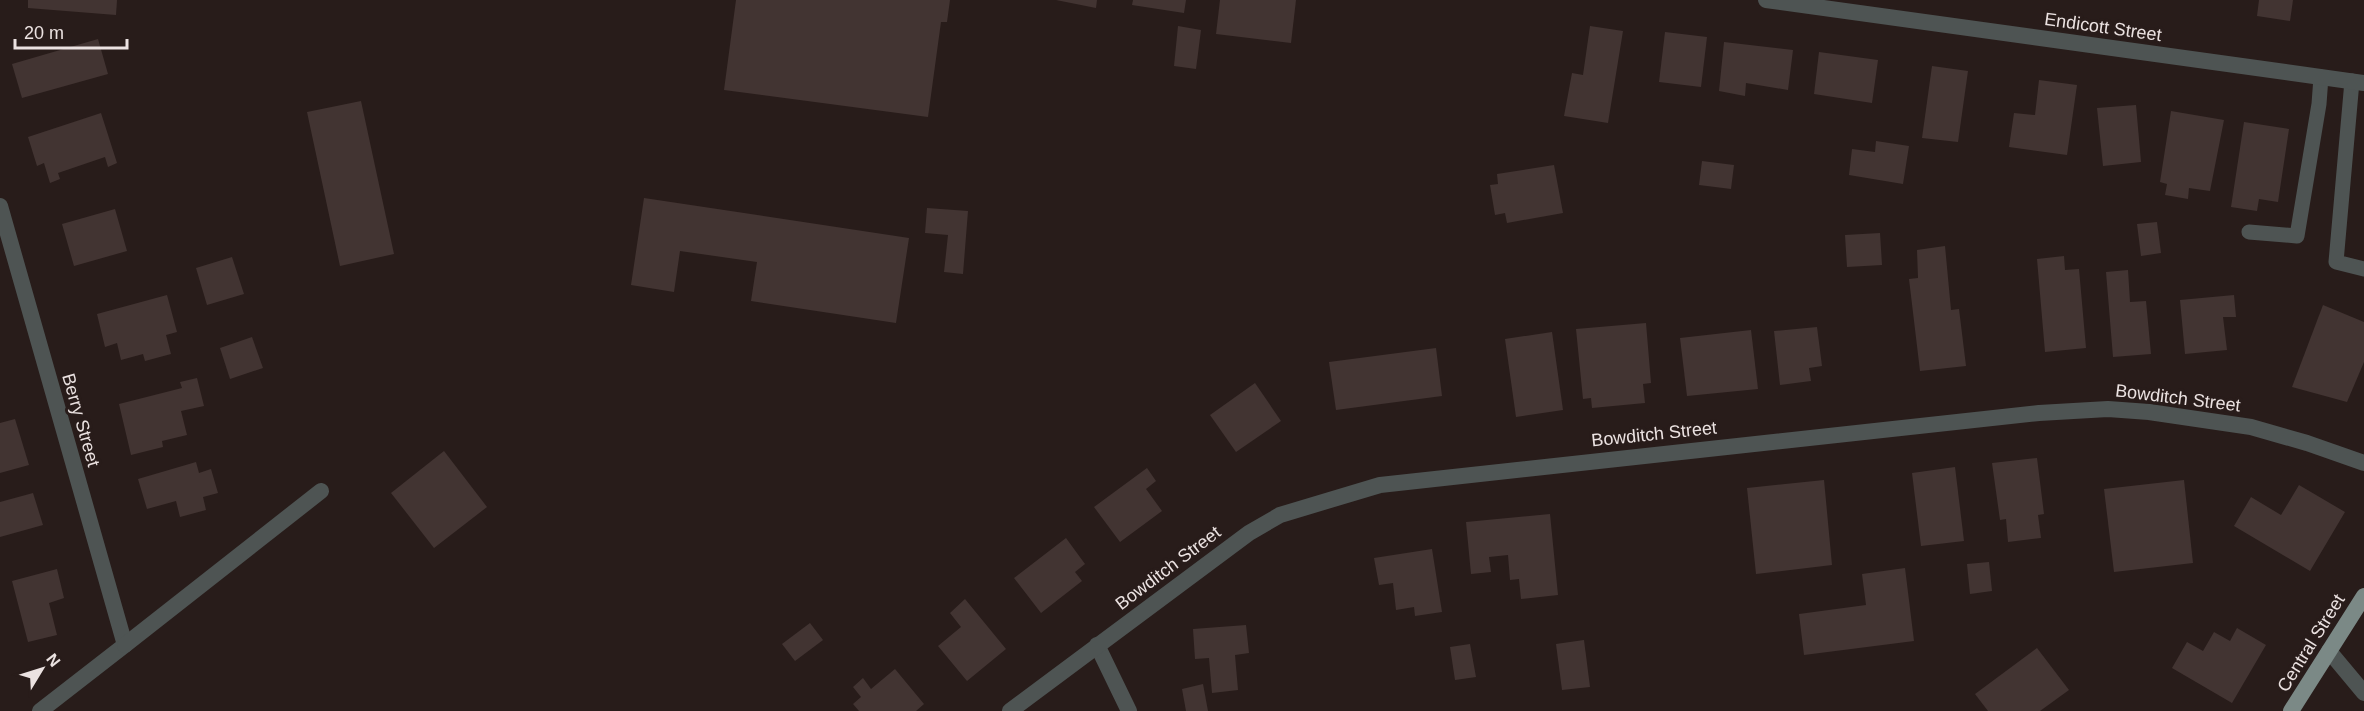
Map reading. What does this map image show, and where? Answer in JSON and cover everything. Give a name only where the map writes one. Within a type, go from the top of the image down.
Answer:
[{"type":"main road","name":"Central Street","points":[[2291,711],[2364,596]]},
{"type":"street","name":"Endicott Street","points":[[1766,0],[2358,82]]},
{"type":"street","name":"Berry Street","points":[[0,206],[125,645]]},
{"type":"street","name":"Bowditch Street","points":[[1010,711],[1216,556],[1280,514],[1380,485],[2039,413],[2108,409],[2149,412],[2251,427],[2364,463]]},
{"type":"street","points":[[40,711],[321,491]]},
{"type":"street","points":[[1097,645],[1129,711]]},
{"type":"street","points":[[2329,651],[2364,693]]},
{"type":"lane","points":[[2249,231],[2297,236],[2319,105],[2320,77]]},
{"type":"lane","points":[[2358,82],[2336,262],[2364,269]]},
{"type":"building","points":[[28,0],[117,0],[116,15],[28,8]]},
{"type":"building","points":[[736,0],[950,0],[947,22],[941,22],[928,117],[724,90]]},
{"type":"building","points":[[1056,0],[1097,0],[1096,8]]},
{"type":"building","points":[[1133,0],[1186,0],[1184,13],[1132,5]]},
{"type":"building","points":[[1220,0],[1296,0],[1291,43],[1216,34]]},
{"type":"building","points":[[2259,0],[2293,0],[2290,21],[2257,16]]},
{"type":"building","points":[[1178,26],[1201,30],[1196,69],[1174,66]]},
{"type":"building","points":[[1590,26],[1623,31],[1608,123],[1564,116],[1572,73],[1583,75]]},
{"type":"building","points":[[1665,32],[1707,37],[1701,87],[1659,82]]},
{"type":"building","points":[[98,39],[108,74],[22,98],[12,64]]},
{"type":"building","points":[[1724,42],[1793,50],[1788,90],[1746,83],[1745,96],[1719,91]]},
{"type":"building","points":[[1819,52],[1878,60],[1872,103],[1814,94]]},
{"type":"building","points":[[1932,66],[1968,71],[1958,142],[1922,138]]},
{"type":"building","points":[[2039,80],[2077,85],[2067,155],[2009,147],[2014,113],[2035,115]]},
{"type":"building","points":[[361,101],[394,254],[340,266],[307,112]]},
{"type":"building","points":[[2136,105],[2141,162],[2103,166],[2097,108]]},
{"type":"building","points":[[2171,111],[2224,120],[2210,191],[2189,188],[2188,199],[2165,195],[2167,184],[2160,182]]},
{"type":"building","points":[[101,113],[117,163],[108,167],[105,157],[58,173],[60,179],[50,183],[44,163],[37,166],[28,137]]},
{"type":"building","points":[[2244,122],[2289,129],[2278,202],[2259,199],[2257,211],[2231,207]]},
{"type":"building","points":[[1876,141],[1909,146],[1903,184],[1849,175],[1852,149],[1875,152]]},
{"type":"building","points":[[1702,161],[1734,165],[1731,189],[1699,185]]},
{"type":"building","points":[[1554,165],[1563,213],[1507,223],[1505,213],[1495,215],[1490,185],[1498,184],[1497,174]]},
{"type":"building","points":[[644,198],[909,238],[896,323],[751,301],[757,262],[680,251],[674,292],[631,285]]},
{"type":"building","points":[[927,208],[968,211],[963,274],[944,272],[948,235],[925,233]]},
{"type":"building","points":[[115,209],[127,251],[74,266],[62,224]]},
{"type":"building","points":[[2157,222],[2161,253],[2141,256],[2137,224]]},
{"type":"building","points":[[1880,233],[1882,265],[1847,267],[1845,235]]},
{"type":"building","points":[[1945,246],[1951,310],[1959,309],[1966,366],[1920,371],[1909,279],[1918,278],[1917,250]]},
{"type":"building","points":[[2064,256],[2065,270],[2079,269],[2086,348],[2045,352],[2037,259]]},
{"type":"building","points":[[232,257],[244,294],[207,305],[196,268]]},
{"type":"building","points":[[2128,270],[2130,302],[2146,301],[2151,354],[2113,357],[2106,272]]},
{"type":"building","points":[[167,295],[177,332],[166,335],[171,354],[145,361],[143,354],[121,360],[117,343],[105,347],[97,314]]},
{"type":"building","points":[[2234,295],[2236,317],[2223,317],[2227,350],[2185,354],[2180,300]]},
{"type":"building","points":[[2323,305],[2364,322],[2364,362],[2347,402],[2292,387]]},
{"type":"building","points":[[1646,323],[1651,383],[1643,384],[1645,403],[1592,408],[1591,398],[1583,399],[1576,329]]},
{"type":"building","points":[[1817,327],[1822,366],[1809,368],[1811,381],[1780,385],[1774,331]]},
{"type":"building","points":[[1751,330],[1758,389],[1687,396],[1680,338]]},
{"type":"building","points":[[1552,332],[1563,410],[1516,417],[1505,339]]},
{"type":"building","points":[[252,337],[263,368],[230,379],[220,348]]},
{"type":"building","points":[[1436,348],[1442,396],[1336,410],[1329,362]]},
{"type":"building","points":[[197,378],[204,406],[181,411],[187,435],[162,441],[163,447],[131,455],[119,404],[182,388],[180,382]]},
{"type":"building","points":[[1255,383],[1281,421],[1236,452],[1210,415]]},
{"type":"building","points":[[15,419],[29,465],[0,473],[0,423]]},
{"type":"building","points":[[444,451],[487,507],[434,548],[391,493]]},
{"type":"building","points":[[2037,458],[2044,514],[2038,515],[2041,538],[2008,542],[2006,519],[2000,520],[1992,463]]},
{"type":"building","points":[[196,462],[199,473],[211,469],[218,493],[203,497],[206,510],[180,517],[176,501],[147,509],[138,479]]},
{"type":"building","points":[[1955,467],[1964,541],[1921,546],[1912,473]]},
{"type":"building","points":[[1147,468],[1156,481],[1146,489],[1162,511],[1120,542],[1094,507]]},
{"type":"building","points":[[1824,480],[1832,565],[1756,574],[1747,488]]},
{"type":"building","points":[[2184,480],[2193,563],[2114,572],[2104,489]]},
{"type":"building","points":[[2299,485],[2345,512],[2310,571],[2234,526],[2251,497],[2281,515]]},
{"type":"building","points":[[33,493],[43,525],[0,537],[0,502]]},
{"type":"building","points":[[1550,514],[1558,595],[1521,599],[1519,579],[1510,580],[1508,555],[1489,557],[1491,572],[1471,574],[1466,522]]},
{"type":"building","points":[[1066,538],[1085,564],[1075,572],[1082,581],[1041,613],[1014,578]]},
{"type":"building","points":[[1432,549],[1442,612],[1415,616],[1414,607],[1396,610],[1393,583],[1379,585],[1374,558]]},
{"type":"building","points":[[1989,562],[1992,591],[1970,594],[1967,564]]},
{"type":"building","points":[[1905,568],[1914,641],[1804,655],[1799,614],[1866,605],[1862,574]]},
{"type":"building","points":[[57,569],[64,598],[49,603],[57,635],[28,642],[12,581]]},
{"type":"building","points":[[965,599],[1006,649],[967,681],[938,646],[961,627],[950,613]]},
{"type":"building","points":[[810,623],[823,640],[795,661],[782,644]]},
{"type":"building","points":[[1246,625],[1249,653],[1235,655],[1238,690],[1212,693],[1209,658],[1195,659],[1193,629]]},
{"type":"building","points":[[2237,628],[2266,645],[2232,703],[2172,668],[2187,642],[2203,651],[2214,632],[2230,641]]},
{"type":"building","points":[[1584,640],[1590,687],[1562,690],[1556,644]]},
{"type":"building","points":[[1470,644],[1476,677],[1455,680],[1450,647]]},
{"type":"building","points":[[2037,648],[2069,690],[2040,711],[1988,711],[1975,694]]},
{"type":"building","points":[[895,669],[924,704],[916,711],[859,711],[853,704],[861,697],[853,687],[863,678],[871,689]]},
{"type":"building","points":[[1203,684],[1208,711],[1186,711],[1182,689]]}]
